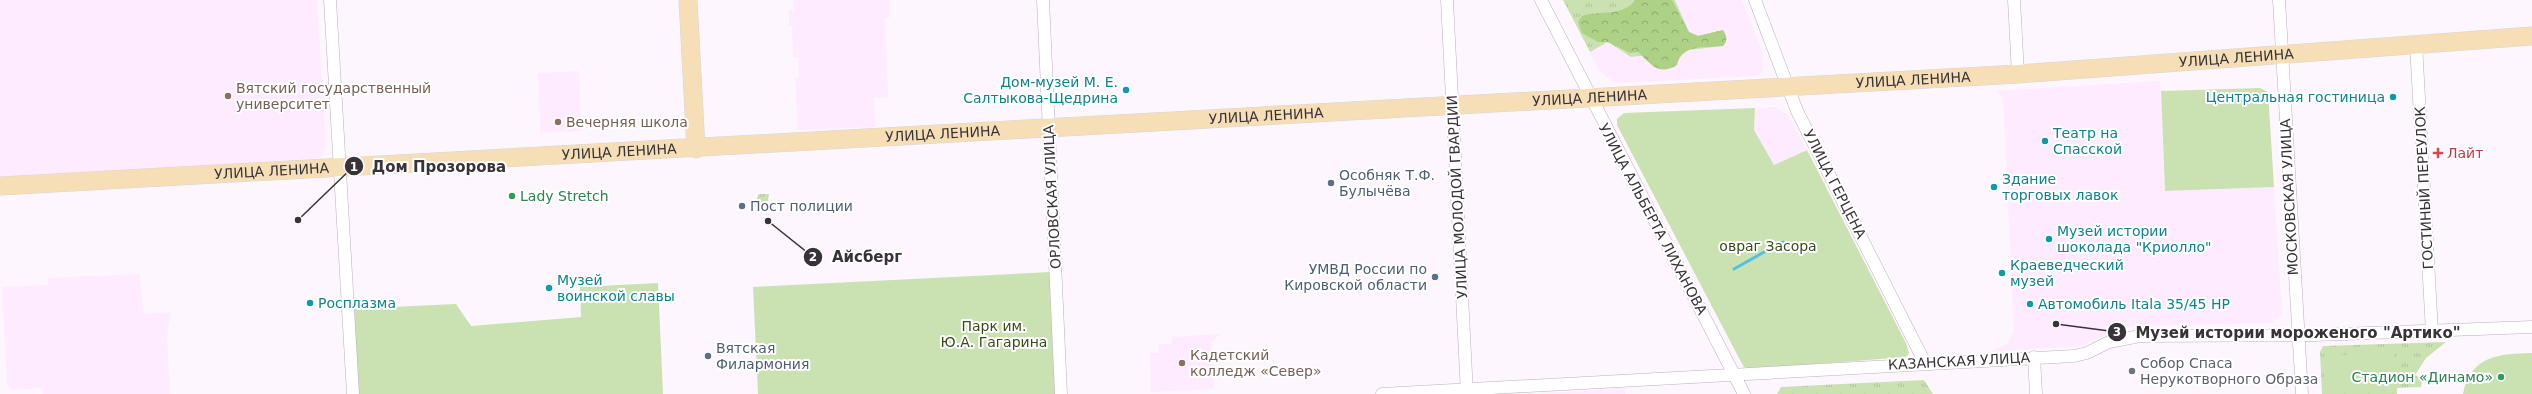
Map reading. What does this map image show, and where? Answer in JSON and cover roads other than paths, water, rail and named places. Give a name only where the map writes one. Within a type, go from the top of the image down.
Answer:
[{"type":"main road","points":[[688,0],[696,148]]},
{"type":"main road","name":"УЛИЦА ЛЕНИНА","points":[[0,186],[1590,99],[1787,86],[2018,74],[2532,36]]},
{"type":"street","points":[[330,0],[353,394]]},
{"type":"street","name":"ОРЛОВСКАЯ УЛИЦА","points":[[1043,0],[1061,394]]},
{"type":"street","name":"УЛИЦА МОЛОДОЙ ГВАРДИИ","points":[[1447,0],[1467,391]]},
{"type":"street","name":"УЛИЦА АЛЬБЕРТА ЛИХАНОВА","points":[[1541,0],[1590,99],[1744,394]]},
{"type":"street","name":"УЛИЦА ГЕРЦЕНА","points":[[1755,0],[1797,111],[1925,363]]},
{"type":"street","points":[[2014,0],[2018,74]]},
{"type":"street","name":"МОСКОВСКАЯ УЛИЦА","points":[[2279,0],[2297,336],[2302,394]]},
{"type":"street","name":"ГОСТИНЫЙ ПЕРЕУЛОК","points":[[2416,44],[2432,332]]},
{"type":"street","name":"КАЗАНСКАЯ УЛИЦА","points":[[1382,394],[1467,391],[2082,355],[2109,342],[2140,336],[2297,336],[2532,327]]},
{"type":"street","points":[[2034,357],[2036,394]]},
{"type":"waterway","points":[[1734,269],[1766,251],[1774,250],[1783,242]]},
{"type":"place","name":"Дом-музей М. Е. Салтыкова-Щедрина","points":[[1126,90]]},
{"type":"place","name":"Вятский государственный университет","points":[[228,96]]},
{"type":"place","name":"Центральная гостиница","points":[[2393,97]]},
{"type":"place","name":"Вечерняя школа","points":[[558,122]]},
{"type":"place","name":"Театр на Спасской","points":[[2045,141]]},
{"type":"place","name":"Лайт","points":[[2438,153]]},
{"type":"place","name":"Особняк Т.Ф. Булычёва","points":[[1331,183]]},
{"type":"place","name":"Здание торговых лавок","points":[[1994,187]]},
{"type":"place","name":"Lady Stretch","points":[[512,196]]},
{"type":"place","name":"Пост полиции","points":[[742,206]]},
{"type":"place","name":"Дом Прозорова","points":[[298,220]]},
{"type":"place","name":"Айсберг","points":[[768,221]]},
{"type":"place","name":"Музей истории шоколада \"Криолло\"","points":[[2049,239]]},
{"type":"place","name":"Краеведческий музей","points":[[2002,273]]},
{"type":"place","name":"УМВД России по Кировской области","points":[[1435,277]]},
{"type":"place","name":"Музей воинской славы","points":[[549,288]]},
{"type":"place","name":"Росплазма","points":[[310,303]]},
{"type":"place","name":"Автомобиль Itala 35/45 HP","points":[[2030,304]]},
{"type":"place","name":"Музей истории мороженого \"Артико\"","points":[[2056,324]]},
{"type":"place","name":"Вятская Филармония","points":[[708,356]]},
{"type":"place","name":"Кадетский колледж «Север»","points":[[1182,363]]},
{"type":"place","name":"Собор Спаса Нерукотворного Образа","points":[[2132,371]]},
{"type":"place","name":"Стадион «Динамо»","points":[[2501,377]]},
{"type":"park label","name":"овраг Засора","points":[[1768,246]]},
{"type":"park label","name":"Парк им. Ю.А. Гагарина","points":[[994,334]]}]
